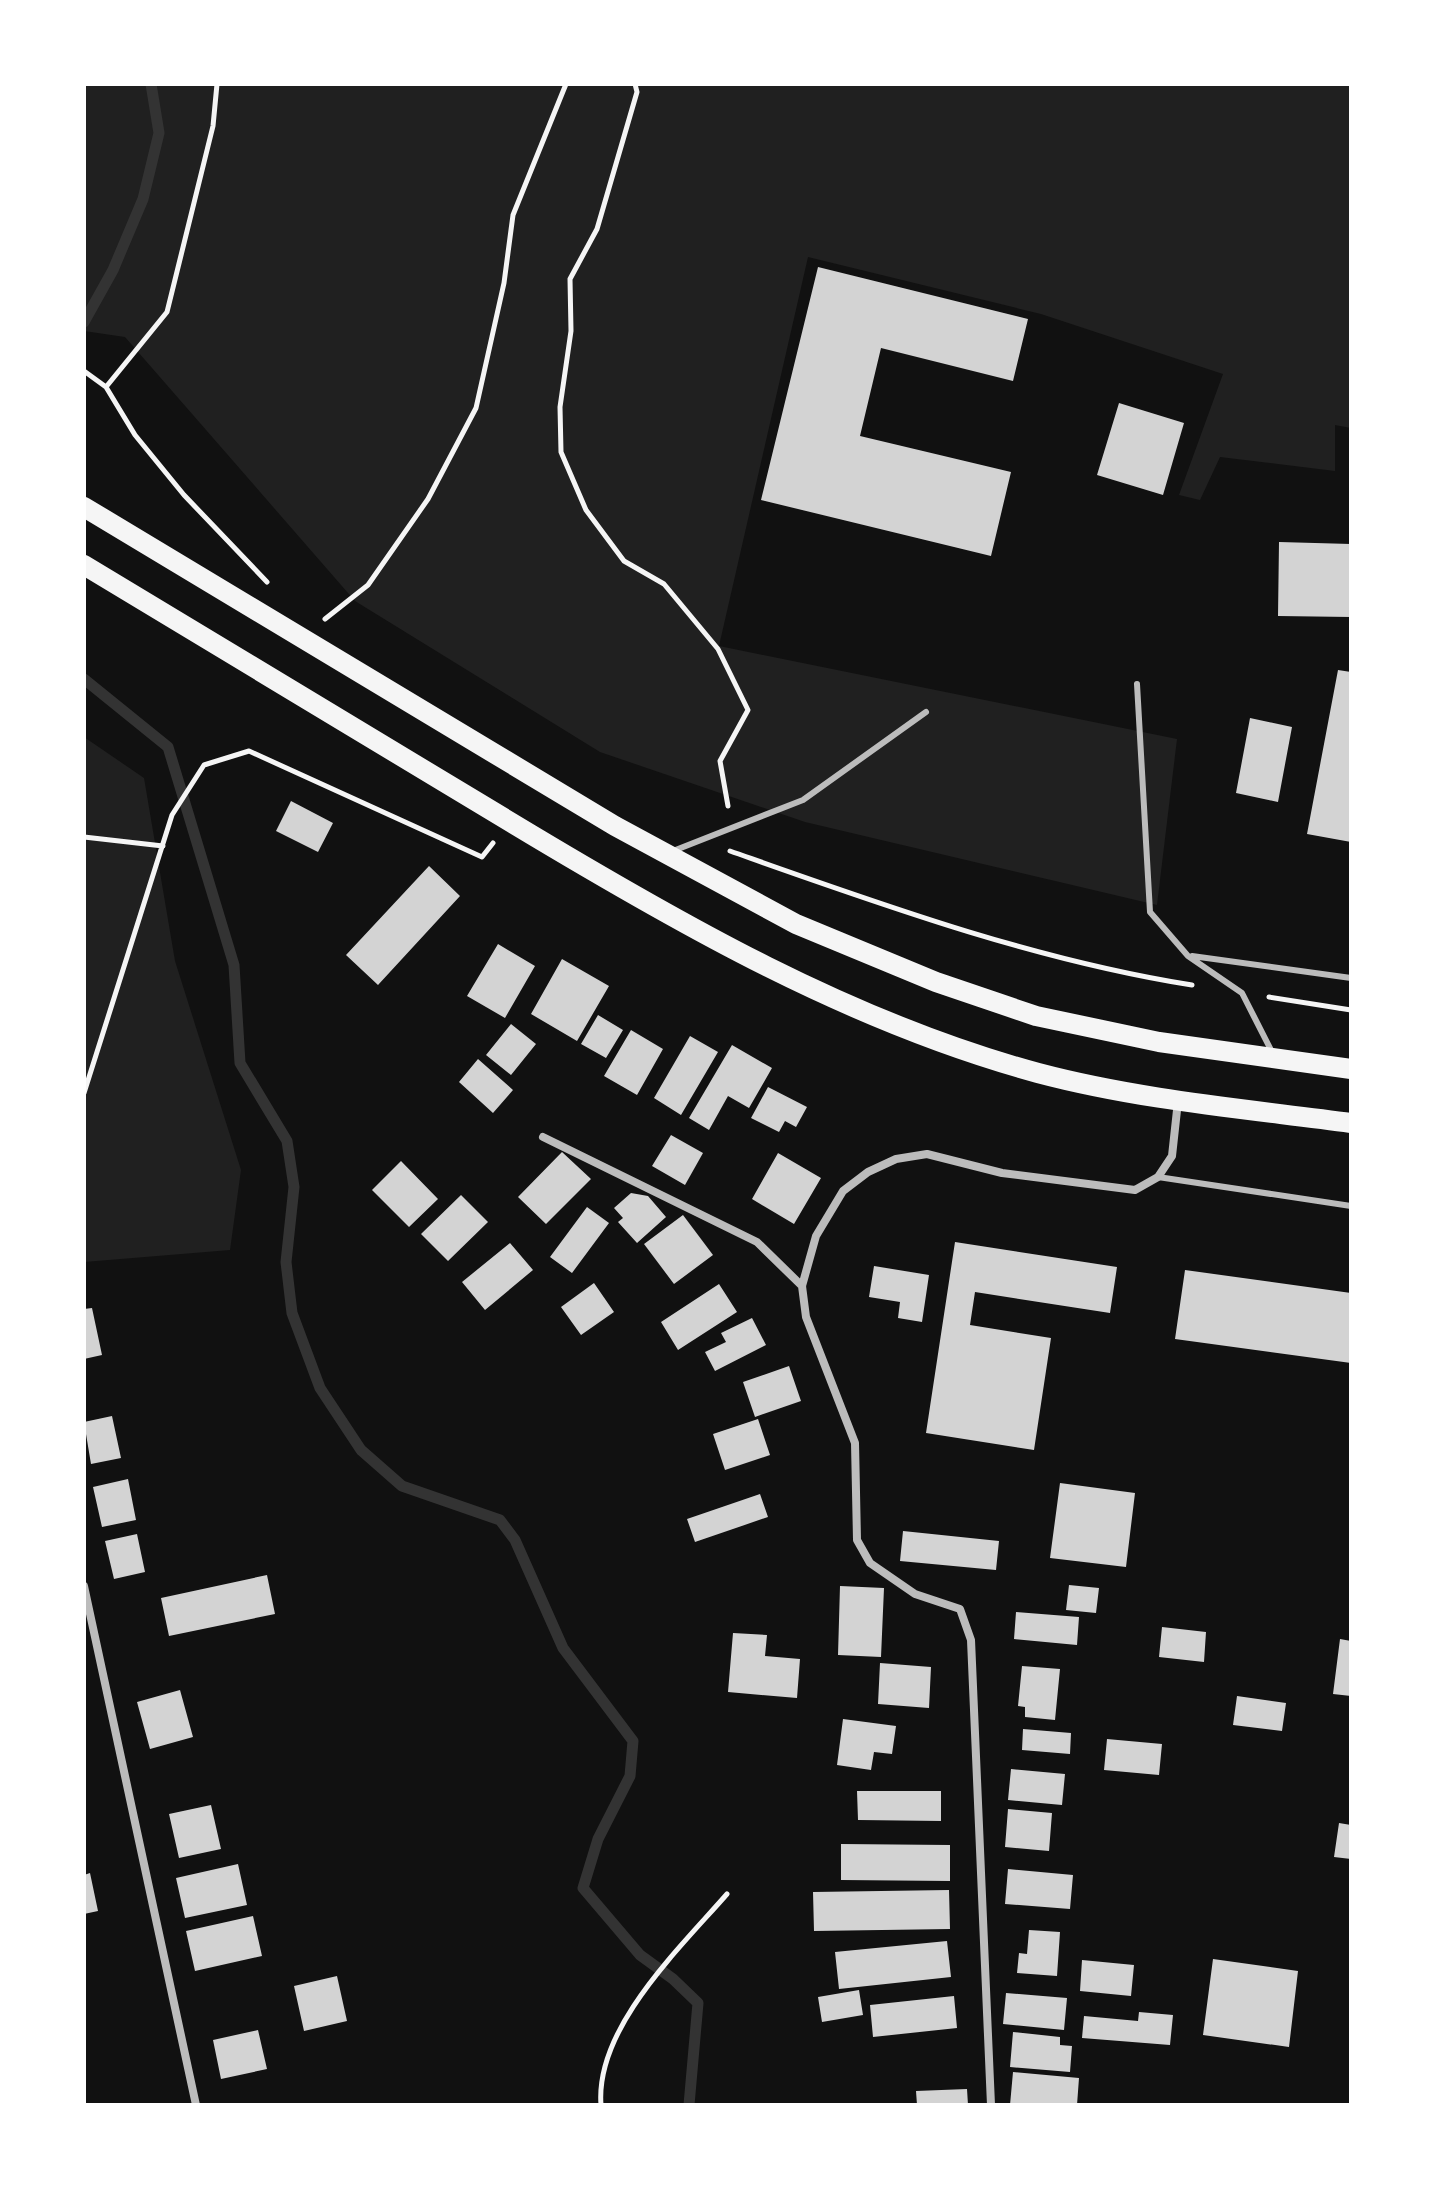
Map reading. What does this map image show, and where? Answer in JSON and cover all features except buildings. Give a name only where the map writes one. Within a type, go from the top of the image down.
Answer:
[{"type":"main road","points":[[84,507],[666,854],[796,924],[936,982],[1036,1016],[1159,1042],[1351,1069]]},
{"type":"main road","points":[[84,565],[602,878],[774,972],[914,1030],[1037,1072],[1178,1100],[1351,1123]]},
{"type":"street","points":[[991,2105],[971,1640],[960,1609],[915,1594],[870,1563],[857,1540],[855,1443],[806,1317],[802,1286],[816,1236],[843,1191],[868,1172],[896,1159],[927,1154],[1002,1173],[1135,1190],[1158,1177],[1172,1156],[1178,1100]]},
{"type":"street","points":[[543,1137],[757,1242],[802,1286]]},
{"type":"street","points":[[84,1586],[196,2105]]},
{"type":"lane","points":[[1137,684],[1150,912],[1188,956],[1242,993],[1275,1058]]},
{"type":"lane","points":[[666,854],[727,827],[803,800],[926,712]]},
{"type":"lane","points":[[1188,956],[1351,978]]},
{"type":"lane","points":[[1158,1177],[1351,1206]]},
{"type":"path","points":[[106,387],[167,312],[213,126],[217,84]]},
{"type":"path","points":[[318,624],[368,585],[428,499],[476,408],[504,283],[513,215],[566,84]]},
{"type":"path","points":[[635,84],[637,92],[597,229],[570,279],[571,331],[560,407],[561,452],[586,510],[624,561],[664,584],[718,649],[748,710],[720,761],[730,813],[727,827]]},
{"type":"path","points":[[84,371],[106,387],[135,435],[184,495],[275,592]]},
{"type":"path","points":[[84,1093],[172,815],[204,765],[249,751],[482,857],[510,823]]},
{"type":"path","points":[[84,837],[163,846]]},
{"type":"path","points":[[697,840],[857,896],[1113,973],[1351,1010]]},
{"type":"path","points":[[601,2105],[600,2093],[617,2029],[727,1894]]},
{"type":"shaded area","points":[[84,84],[1351,84],[1351,428],[1335,425],[1335,471],[1220,457],[1200,500],[1179,495],[1223,374],[1041,314],[808,257],[719,646],[1177,739],[1157,905],[805,822],[600,752],[355,601],[125,337],[84,331]]},
{"type":"shaded area","points":[[84,737],[144,778],[175,961],[241,1170],[230,1250],[84,1262]]},
{"type":"waterway","points":[[84,322],[113,270],[143,199],[159,133],[151,84]]},
{"type":"waterway","points":[[84,679],[168,747],[234,965],[240,1063],[287,1141],[294,1187],[286,1262],[292,1313],[320,1388],[361,1450],[402,1486],[500,1520],[515,1540],[563,1648],[633,1741],[630,1776],[598,1839],[583,1888],[640,1955],[673,1979],[698,2003],[689,2105]]}]
